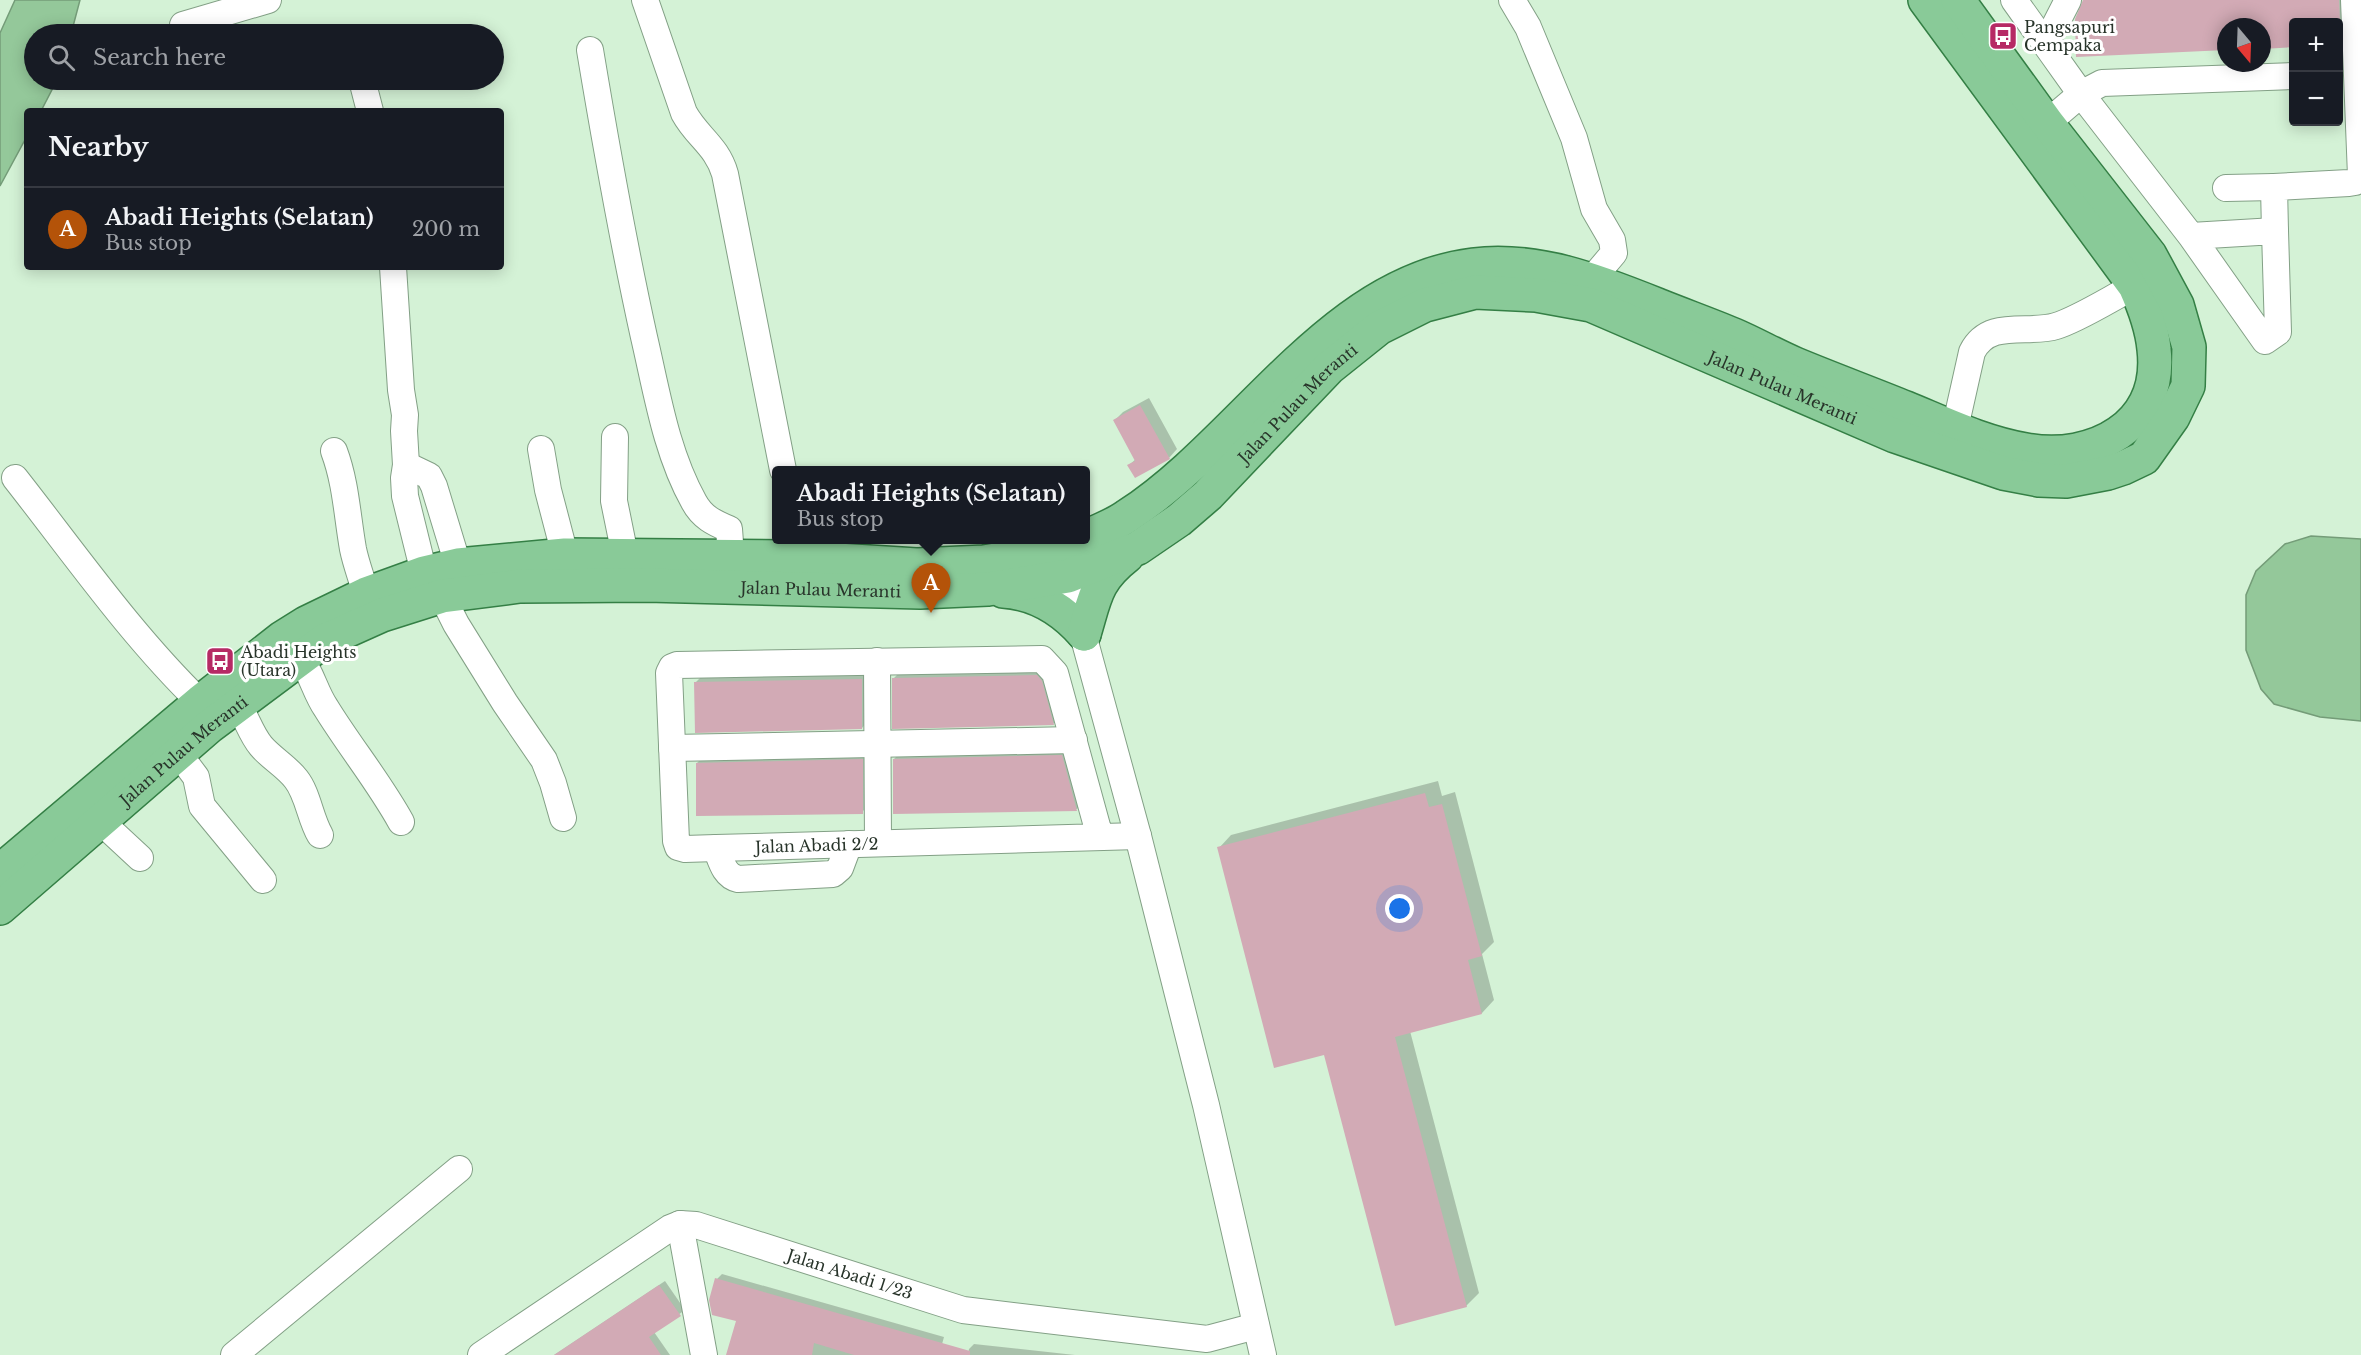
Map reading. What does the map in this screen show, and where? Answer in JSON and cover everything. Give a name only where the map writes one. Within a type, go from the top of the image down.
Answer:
[{"type":"main road","name":"Jalan Pulau Meranti","points":[[1090,540],[1154,497],[1251,410],[1313,347],[1362,309],[1416,280],[1474,265],[1539,266],[1592,279],[1736,336],[1792,363],[1983,439],[2025,450],[2058,454],[2086,450],[2118,435],[2140,412],[2153,381],[2155,351],[2148,318],[2136,285],[1924,0]]},
{"type":"main road","name":"Jalan Pulau Meranti","points":[[0,908],[178,753],[300,658],[324,641],[382,615],[433,584],[458,565],[565,555],[731,556],[790,548],[928,564],[984,562],[1073,550],[1138,548],[1179,520],[1208,495],[1329,368],[1378,328],[1425,305],[1475,292],[1536,294],[1591,305],[1895,436],[2003,473],[2039,480],[2066,481],[2108,473],[2144,458],[2173,417],[2188,386],[2189,347],[2177,305],[2150,255],[2047,123],[1958,0]]},
{"type":"main road","points":[[988,589],[1033,596],[1060,610],[1084,634],[1099,585],[1116,565],[1138,548]]},
{"type":"main road","name":"Jalan Pulau Meranti","points":[[0,871],[200,702],[282,638],[306,623],[366,594],[433,584],[773,587],[920,592],[988,589],[1073,550]]},
{"type":"street","points":[[186,24],[268,0]]},
{"type":"street","points":[[645,0],[684,113],[690,125],[720,158],[725,174],[782,466]]},
{"type":"street","points":[[1512,0],[1528,27],[1574,138],[1594,209],[1612,240],[1614,253],[1592,279]]},
{"type":"street","points":[[2014,0],[2081,94],[2191,236],[2265,341],[2278,332],[2274,187]]},
{"type":"street","points":[[2046,43],[2068,0]]},
{"type":"street","points":[[2226,188],[2349,183],[2359,179],[2361,176],[2347,74],[2354,0]]},
{"type":"street","points":[[590,50],[614,196],[672,454],[694,504],[710,522],[729,530],[731,556]]},
{"type":"street","points":[[2047,123],[2081,94],[2102,83],[2289,76]]},
{"type":"street","points":[[365,90],[369,108]]},
{"type":"street","points":[[2191,236],[2275,231]]},
{"type":"street","points":[[393,270],[401,390],[405,415],[405,496],[433,584],[505,704],[544,760],[563,818]]},
{"type":"street","points":[[1955,428],[1972,352],[1977,342],[1985,336],[2011,329],[2056,327],[2136,285]]},
{"type":"street","points":[[615,437],[614,501],[625,555]]},
{"type":"street","points":[[541,449],[548,490],[565,555]]},
{"type":"street","points":[[334,451],[347,503],[354,552],[366,594]]},
{"type":"street","points":[[406,465],[429,476],[458,565]]},
{"type":"street","points":[[15,478],[99,586],[179,682],[200,702]]},
{"type":"street","points":[[1073,550],[1084,634],[1206,1105],[1263,1355]]},
{"type":"street","points":[[300,658],[308,669],[324,706],[382,788],[401,822]]},
{"type":"street","points":[[878,843],[877,662],[1042,659],[1055,673],[1100,837]]},
{"type":"street","name":"Jalan Abadi 2/2","points":[[877,662],[677,665],[672,668],[669,673],[678,847],[685,849],[1138,836]]},
{"type":"street","points":[[238,705],[252,734],[262,748],[298,780],[320,836]]},
{"type":"street","points":[[672,748],[1074,741]]},
{"type":"street","points":[[178,753],[196,777],[199,784],[198,796],[202,806],[263,880]]},
{"type":"street","points":[[102,819],[112,832],[140,858]]},
{"type":"street","points":[[234,1355],[459,1169]]},
{"type":"street","points":[[481,1355],[670,1228],[680,1224],[704,1355]]},
{"type":"street","name":"Jalan Abadi 1/23","points":[[680,1224],[696,1225],[963,1310],[1208,1347],[1256,1326]]},
{"type":"shaded area","points":[[15,0],[80,0],[74,24],[24,24],[24,90],[52,90],[43,108],[24,108],[24,142],[0,186],[0,33]]},
{"type":"shaded area","points":[[2311,536],[2361,539],[2361,721],[2320,717],[2274,704],[2261,689],[2246,650],[2246,595],[2256,571],[2285,544]]},
{"type":"building","points":[[2083,0],[2339,0],[2340,18],[2289,18],[2289,47],[2271,48],[2271,18],[2217,18],[2217,50],[2076,57],[2075,19]]},
{"type":"building","points":[[1140,405],[1170,459],[1135,478],[1127,465],[1135,461],[1113,420]]},
{"type":"building","points":[[1037,675],[1042,681],[1054,725],[892,729],[892,678]]},
{"type":"building","points":[[862,679],[862,729],[695,733],[694,682]]},
{"type":"building","points":[[1062,755],[1077,811],[893,814],[893,759]]},
{"type":"building","points":[[863,759],[863,814],[696,816],[696,763]]},
{"type":"building","points":[[1425,793],[1429,807],[1442,804],[1482,956],[1468,960],[1482,1014],[1395,1037],[1467,1307],[1395,1326],[1324,1055],[1274,1068],[1217,847]]},
{"type":"building","points":[[715,1278],[970,1351],[970,1355],[854,1355],[814,1343],[812,1355],[726,1355],[736,1321],[712,1315],[709,1300]]},
{"type":"building","points":[[659,1285],[681,1316],[649,1337],[661,1355],[554,1355]]},
{"type":"place","name":"Pangsapuri Cempaka","points":[[2003,36]]},
{"type":"place","name":"Abadi Heights (Selatan)","points":[[931,613]]},
{"type":"place","name":"Abadi Heights (Utara)","points":[[220,661]]}]
